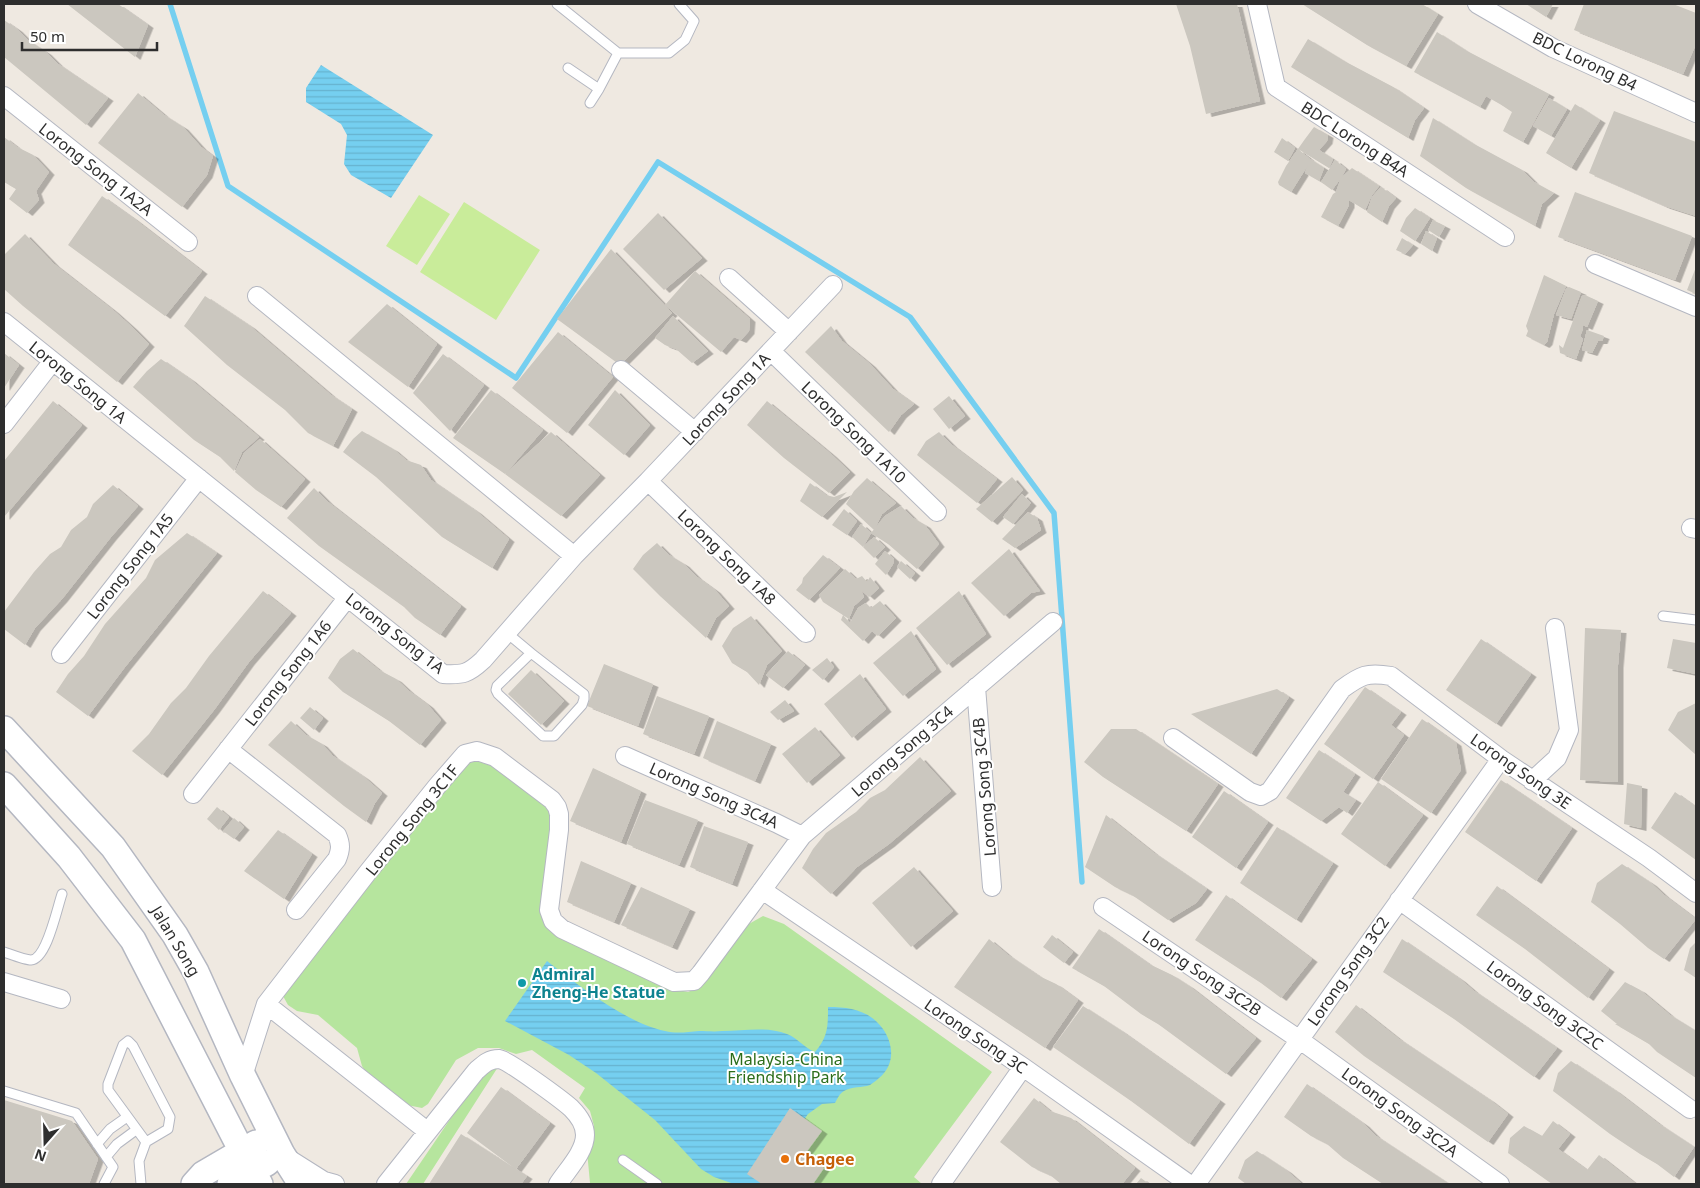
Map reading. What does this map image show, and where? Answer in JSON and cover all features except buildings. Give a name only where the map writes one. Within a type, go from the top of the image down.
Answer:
[{"type":"main road","name":"Jalan Song","points":[[4,729],[113,847],[175,935],[196,972],[243,1076],[277,1144],[301,1184]]},
{"type":"main road","points":[[4,785],[69,857],[133,940],[251,1169]]},
{"type":"main road","points":[[230,1184],[251,1169],[277,1144]]},
{"type":"main road","points":[[194,1184],[203,1174],[251,1169]]},
{"type":"street","name":"BDC Lorong B4A","points":[[1257,4],[1276,87],[1505,237]]},
{"type":"street","name":"BDC Lorong B4","points":[[1477,4],[1553,48],[1696,113]]},
{"type":"street","name":"Lorong Song 1A2A","points":[[4,96],[188,242]]},
{"type":"street","points":[[1595,264],[1696,306]]},
{"type":"street","points":[[729,278],[789,332]]},
{"type":"street","name":"Lorong Song 1A","points":[[4,322],[443,674],[458,675],[471,671],[483,660],[574,556],[695,432],[833,285]]},
{"type":"street","points":[[257,296],[574,556]]},
{"type":"street","name":"Lorong Song 1A10","points":[[771,351],[937,512]]},
{"type":"street","points":[[4,424],[52,362]]},
{"type":"street","points":[[621,370],[695,432]]},
{"type":"street","name":"Lorong Song 1A5","points":[[61,654],[199,478]]},
{"type":"street","name":"Lorong Song 1A8","points":[[648,481],[806,633]]},
{"type":"street","name":"Lorong Song 1A6","points":[[193,794],[348,598]]},
{"type":"street","name":"Lorong Song 3C4","points":[[762,890],[802,836],[1053,622]]},
{"type":"street","points":[[1532,781],[1557,758],[1569,730],[1556,628]]},
{"type":"street","name":"Lorong Song 3E","points":[[1173,738],[1250,792],[1261,796],[1270,791],[1342,689],[1358,677],[1375,674],[1391,676],[1532,781],[1649,858],[1696,893]]},
{"type":"street","name":"Lorong Song 3C4B","points":[[976,687],[992,887]]},
{"type":"street","points":[[228,749],[337,835],[341,843],[337,859],[296,910]]},
{"type":"street","name":"Lorong Song 3C1F","points":[[243,1076],[266,1004],[438,786],[465,754],[470,752],[477,751],[495,757],[552,800],[557,807],[559,830],[549,910],[553,921],[562,929],[674,982],[694,981],[762,890]]},
{"type":"street","name":"Lorong Song 3C4A","points":[[625,756],[802,836]]},
{"type":"street","name":"Lorong Song 3C2","points":[[1196,1184],[1501,758]]},
{"type":"street","name":"Lorong Song 3C","points":[[762,890],[1023,1067],[1189,1184]]},
{"type":"street","name":"Lorong Song 3C2C","points":[[1399,900],[1690,1109]]},
{"type":"street","name":"Lorong Song 3C2B","points":[[1103,907],[1300,1040]]},
{"type":"street","points":[[4,982],[61,999]]},
{"type":"street","points":[[266,1004],[427,1131]]},
{"type":"street","name":"Lorong Song 3C2A","points":[[1300,1040],[1500,1184]]},
{"type":"street","points":[[386,1184],[476,1071],[487,1061],[500,1059],[513,1066],[571,1108],[580,1119],[585,1133],[582,1148],[565,1182]]},
{"type":"street","points":[[941,1184],[1023,1067]]},
{"type":"street","points":[[277,1144],[324,1181],[335,1184]]},
{"type":"lane","points":[[557,4],[618,53],[669,53],[685,40],[694,21],[679,4]]},
{"type":"lane","points":[[590,103],[618,53]]},
{"type":"lane","points":[[568,68],[599,89]]},
{"type":"lane","points":[[1663,616],[1696,620]]},
{"type":"lane","points":[[507,633],[584,694],[582,705],[554,736],[544,736],[498,694],[496,690],[497,686],[531,653]]},
{"type":"lane","points":[[4,952],[31,960],[40,956],[45,948],[62,894]]},
{"type":"lane","points":[[141,1184],[139,1162],[146,1142],[168,1129],[170,1117],[133,1046],[128,1041],[123,1045],[108,1084],[108,1090],[146,1142]]},
{"type":"lane","points":[[4,1091],[76,1113],[113,1167],[104,1184]]},
{"type":"lane","points":[[97,1144],[110,1128],[127,1117]]},
{"type":"lane","points":[[106,1158],[116,1144],[136,1130]]},
{"type":"lane","points":[[623,1160],[656,1184]]},
{"type":"green space","points":[[419,195],[450,214],[417,265],[386,246]]},
{"type":"green space","points":[[464,202],[540,250],[496,320],[420,272]]},
{"type":"green space","name":"Malaysia-China Friendship Park","points":[[479,755],[548,802],[555,815],[545,922],[669,988],[688,992],[702,986],[747,925],[763,916],[784,924],[992,1072],[914,1177],[922,1184],[593,1184],[590,1183],[587,1151],[593,1140],[594,1126],[590,1111],[579,1098],[585,1088],[532,1050],[516,1054],[499,1048],[478,1048],[456,1060],[428,1104],[422,1108],[407,1105],[369,1077],[362,1066],[357,1048],[318,1015],[297,1011],[288,1005],[283,996],[461,763]]},
{"type":"green space","points":[[487,1065],[498,1067],[423,1184],[406,1184]]},
{"type":"water","points":[[321,65],[433,135],[391,198],[351,175],[344,164],[347,135],[341,124],[306,102],[306,88]]},
{"type":"water","points":[[547,961],[588,992],[619,1012],[650,1027],[669,1032],[771,1030],[791,1036],[815,1052],[823,1041],[826,1031],[828,1007],[858,1011],[872,1018],[887,1035],[891,1048],[890,1061],[884,1073],[870,1085],[847,1089],[841,1093],[835,1103],[822,1104],[808,1114],[759,1184],[734,1184],[714,1177],[701,1169],[655,1120],[596,1073],[569,1055],[505,1021]]},
{"type":"waterway","points":[[170,4],[228,186],[516,378],[658,162],[910,317],[1054,513],[1082,882]]},
{"type":"place","name":"Admiral Zheng-He Statue","points":[[522,983]]},
{"type":"place","name":"Chagee","points":[[785,1159]]}]
